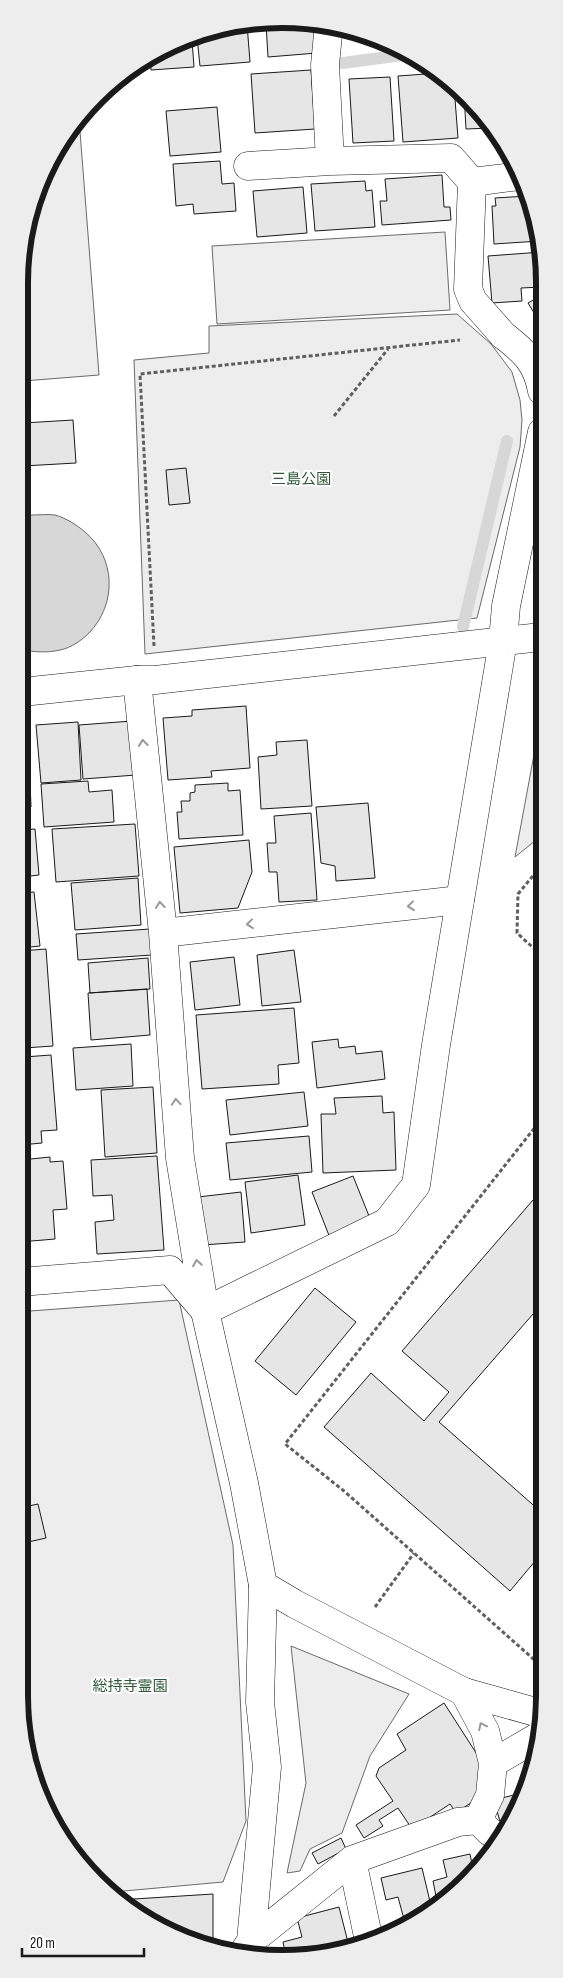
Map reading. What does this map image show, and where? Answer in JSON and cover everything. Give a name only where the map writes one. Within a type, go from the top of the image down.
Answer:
[{"type":"street","points":[[327,32],[325,65],[330,161]]},
{"type":"street","points":[[248,166],[330,161],[451,158],[472,182],[468,289],[473,301],[503,335],[521,349],[536,370]]},
{"type":"street","points":[[472,182],[513,177]]},
{"type":"street","points":[[205,1311],[387,1222],[416,1185],[436,1045],[503,641],[506,606],[536,461]]},
{"type":"street","points":[[28,691],[536,638]]},
{"type":"street","points":[[146,680],[180,1158],[205,1311],[244,1483],[263,1584],[260,1702],[267,1767],[247,1947]]},
{"type":"street","points":[[163,933],[460,900]]},
{"type":"street","points":[[28,1281],[170,1270],[205,1311]]},
{"type":"street","points":[[263,1584],[295,1604],[464,1692],[535,1713]]},
{"type":"street","points":[[464,1692],[485,1731],[493,1763],[490,1795],[478,1820]]},
{"type":"street","points":[[493,1763],[532,1740]]},
{"type":"street","points":[[247,1947],[352,1860],[458,1822],[478,1820]]},
{"type":"street","points":[[478,1820],[495,1834]]},
{"type":"street","points":[[352,1860],[368,1935]]},
{"type":"path","points":[[146,680],[140,374],[388,349],[503,335]]},
{"type":"path","points":[[334,416],[388,349]]},
{"type":"path","points":[[536,872],[518,894],[517,933],[536,950]]},
{"type":"path","points":[[536,1126],[285,1444],[344,1490],[536,1661]]},
{"type":"path","points":[[353,1634],[414,1553]]},
{"type":"shaded area","points":[[80,127],[99,375],[28,381],[28,265],[32,232],[47,184],[70,140]]},
{"type":"shaded area","points":[[445,232],[450,310],[217,324],[212,246]]},
{"type":"shaded area","name":"三島公園","points":[[457,314],[491,344],[512,372],[520,400],[522,420],[520,447],[477,618],[145,654],[134,360],[209,353],[209,326]]},
{"type":"shaded area","points":[[55,515],[78,527],[95,543],[103,555],[107,568],[109,581],[105,609],[89,633],[80,641],[64,649],[41,652],[28,651],[28,516]]},
{"type":"shaded area","points":[[536,744],[536,840],[515,857]]},
{"type":"shaded area","name":"総持寺霊園","points":[[179,1300],[233,1545],[246,1821],[223,1882],[119,1891],[102,1876],[70,1838],[54,1809],[41,1778],[32,1746],[28,1713],[28,1312]]},
{"type":"shaded area","points":[[291,1646],[409,1694],[370,1756],[342,1833],[310,1849],[300,1871],[287,1873],[306,1783]]},
{"type":"building","points":[[266,28],[315,30],[317,53],[268,57]]},
{"type":"building","points":[[247,30],[250,62],[200,66],[198,42],[232,32]]},
{"type":"building","points":[[192,44],[194,67],[151,70],[151,64]]},
{"type":"building","points":[[311,70],[315,129],[255,133],[251,74]]},
{"type":"building","points":[[425,72],[455,96],[458,138],[403,142],[398,76],[426,74]]},
{"type":"building","points":[[390,77],[394,141],[353,143],[349,79]]},
{"type":"building","points":[[465,106],[484,128],[466,129]]},
{"type":"building","points":[[217,107],[221,152],[170,156],[166,111]]},
{"type":"building","points":[[220,161],[222,184],[234,183],[236,211],[194,214],[193,204],[176,206],[173,164]]},
{"type":"building","points":[[442,175],[444,207],[450,207],[451,220],[382,225],[380,201],[387,201],[385,179]]},
{"type":"building","points":[[365,181],[366,191],[372,190],[375,227],[315,231],[311,184]]},
{"type":"building","points":[[303,187],[307,233],[257,237],[253,191]]},
{"type":"building","points":[[521,196],[532,242],[494,244],[492,206],[496,206],[495,198]]},
{"type":"building","points":[[534,253],[536,287],[521,288],[522,301],[492,303],[488,256]]},
{"type":"building","points":[[536,298],[536,316],[528,303]]},
{"type":"building","points":[[73,420],[76,463],[28,466],[28,423]]},
{"type":"building","points":[[186,468],[190,503],[169,505],[166,470]]},
{"type":"building","points":[[246,706],[250,768],[211,771],[212,777],[168,780],[163,718],[192,716],[192,710]]},
{"type":"building","points":[[132,721],[136,775],[83,779],[79,725]]},
{"type":"building","points":[[78,722],[81,780],[41,783],[36,725]]},
{"type":"building","points":[[307,740],[312,806],[261,809],[258,757],[277,755],[276,742]]},
{"type":"building","points":[[28,781],[30,781],[31,807],[28,807]]},
{"type":"building","points":[[88,781],[89,792],[112,790],[114,822],[44,827],[41,784]]},
{"type":"building","points":[[228,783],[228,791],[240,790],[243,835],[179,839],[177,812],[182,812],[181,801],[190,801],[190,793],[195,792],[195,785]]},
{"type":"building","points":[[368,803],[375,878],[336,881],[335,866],[321,863],[316,807]]},
{"type":"building","points":[[311,813],[317,900],[279,902],[277,872],[269,872],[267,843],[276,843],[274,816]]},
{"type":"building","points":[[135,824],[139,876],[56,882],[52,829]]},
{"type":"building","points":[[35,829],[39,875],[28,876],[28,830]]},
{"type":"building","points":[[249,840],[252,872],[238,908],[180,913],[174,847]]},
{"type":"building","points":[[138,878],[141,925],[75,930],[71,883]]},
{"type":"building","points":[[28,892],[34,892],[40,946],[28,947]]},
{"type":"building","points":[[150,929],[152,955],[78,960],[76,934]]},
{"type":"building","points":[[46,949],[53,1046],[28,1048],[28,950]]},
{"type":"building","points":[[294,950],[301,1002],[262,1006],[257,955]]},
{"type":"building","points":[[234,957],[240,1005],[195,1010],[190,962]]},
{"type":"building","points":[[148,958],[150,989],[90,993],[88,963]]},
{"type":"building","points":[[147,989],[150,1035],[91,1040],[88,993]]},
{"type":"building","points":[[294,1008],[299,1063],[278,1065],[279,1084],[202,1089],[196,1015]]},
{"type":"building","points":[[338,1039],[339,1048],[355,1046],[356,1054],[382,1051],[385,1079],[317,1088],[312,1042]]},
{"type":"building","points":[[131,1044],[133,1086],[76,1090],[73,1048]]},
{"type":"building","points":[[51,1055],[57,1130],[41,1131],[42,1143],[28,1144],[28,1057]]},
{"type":"building","points":[[153,1087],[157,1153],[105,1157],[101,1090]]},
{"type":"building","points":[[304,1092],[308,1126],[230,1135],[226,1100]]},
{"type":"building","points":[[382,1096],[383,1113],[394,1112],[396,1170],[323,1173],[321,1114],[336,1114],[334,1098]]},
{"type":"building","points":[[309,1136],[312,1172],[230,1180],[226,1143]]},
{"type":"building","points":[[157,1156],[164,1250],[97,1254],[95,1222],[114,1220],[112,1195],[93,1196],[91,1160]]},
{"type":"building","points":[[50,1157],[50,1162],[63,1161],[67,1209],[53,1210],[55,1239],[28,1241],[28,1159]]},
{"type":"building","points":[[298,1175],[305,1225],[251,1233],[245,1182]]},
{"type":"building","points":[[353,1176],[371,1221],[330,1238],[312,1192]]},
{"type":"building","points":[[241,1192],[245,1242],[202,1245],[198,1197]]},
{"type":"building","points":[[536,1197],[536,1311],[439,1422],[536,1507],[536,1560],[510,1591],[324,1427],[371,1373],[424,1421],[449,1392],[402,1351]]},
{"type":"building","points":[[315,1288],[356,1322],[296,1395],[255,1361]]},
{"type":"building","points":[[38,1504],[46,1538],[28,1542],[28,1506]]},
{"type":"building","points":[[444,1703],[480,1759],[478,1798],[456,1813],[450,1804],[412,1829],[398,1808],[379,1820],[383,1826],[364,1838],[356,1825],[393,1801],[376,1776],[379,1768],[406,1750],[397,1734]]},
{"type":"building","points":[[516,1795],[501,1824],[494,1800]]},
{"type":"building","points":[[341,1838],[346,1849],[318,1864],[312,1853]]},
{"type":"building","points":[[470,1854],[472,1864],[436,1898],[433,1881],[447,1877],[443,1860]]},
{"type":"building","points":[[422,1868],[430,1902],[404,1918],[398,1897],[386,1900],[381,1878]]},
{"type":"building","points":[[213,1894],[213,1941],[169,1924],[140,1908],[136,1905],[134,1899]]},
{"type":"building","points":[[339,1907],[348,1942],[331,1946],[285,1950],[283,1942],[302,1937],[297,1918]]},
{"type":"waterway","points":[[343,63],[397,56]]},
{"type":"waterway","points":[[463,627],[507,441]]}]
